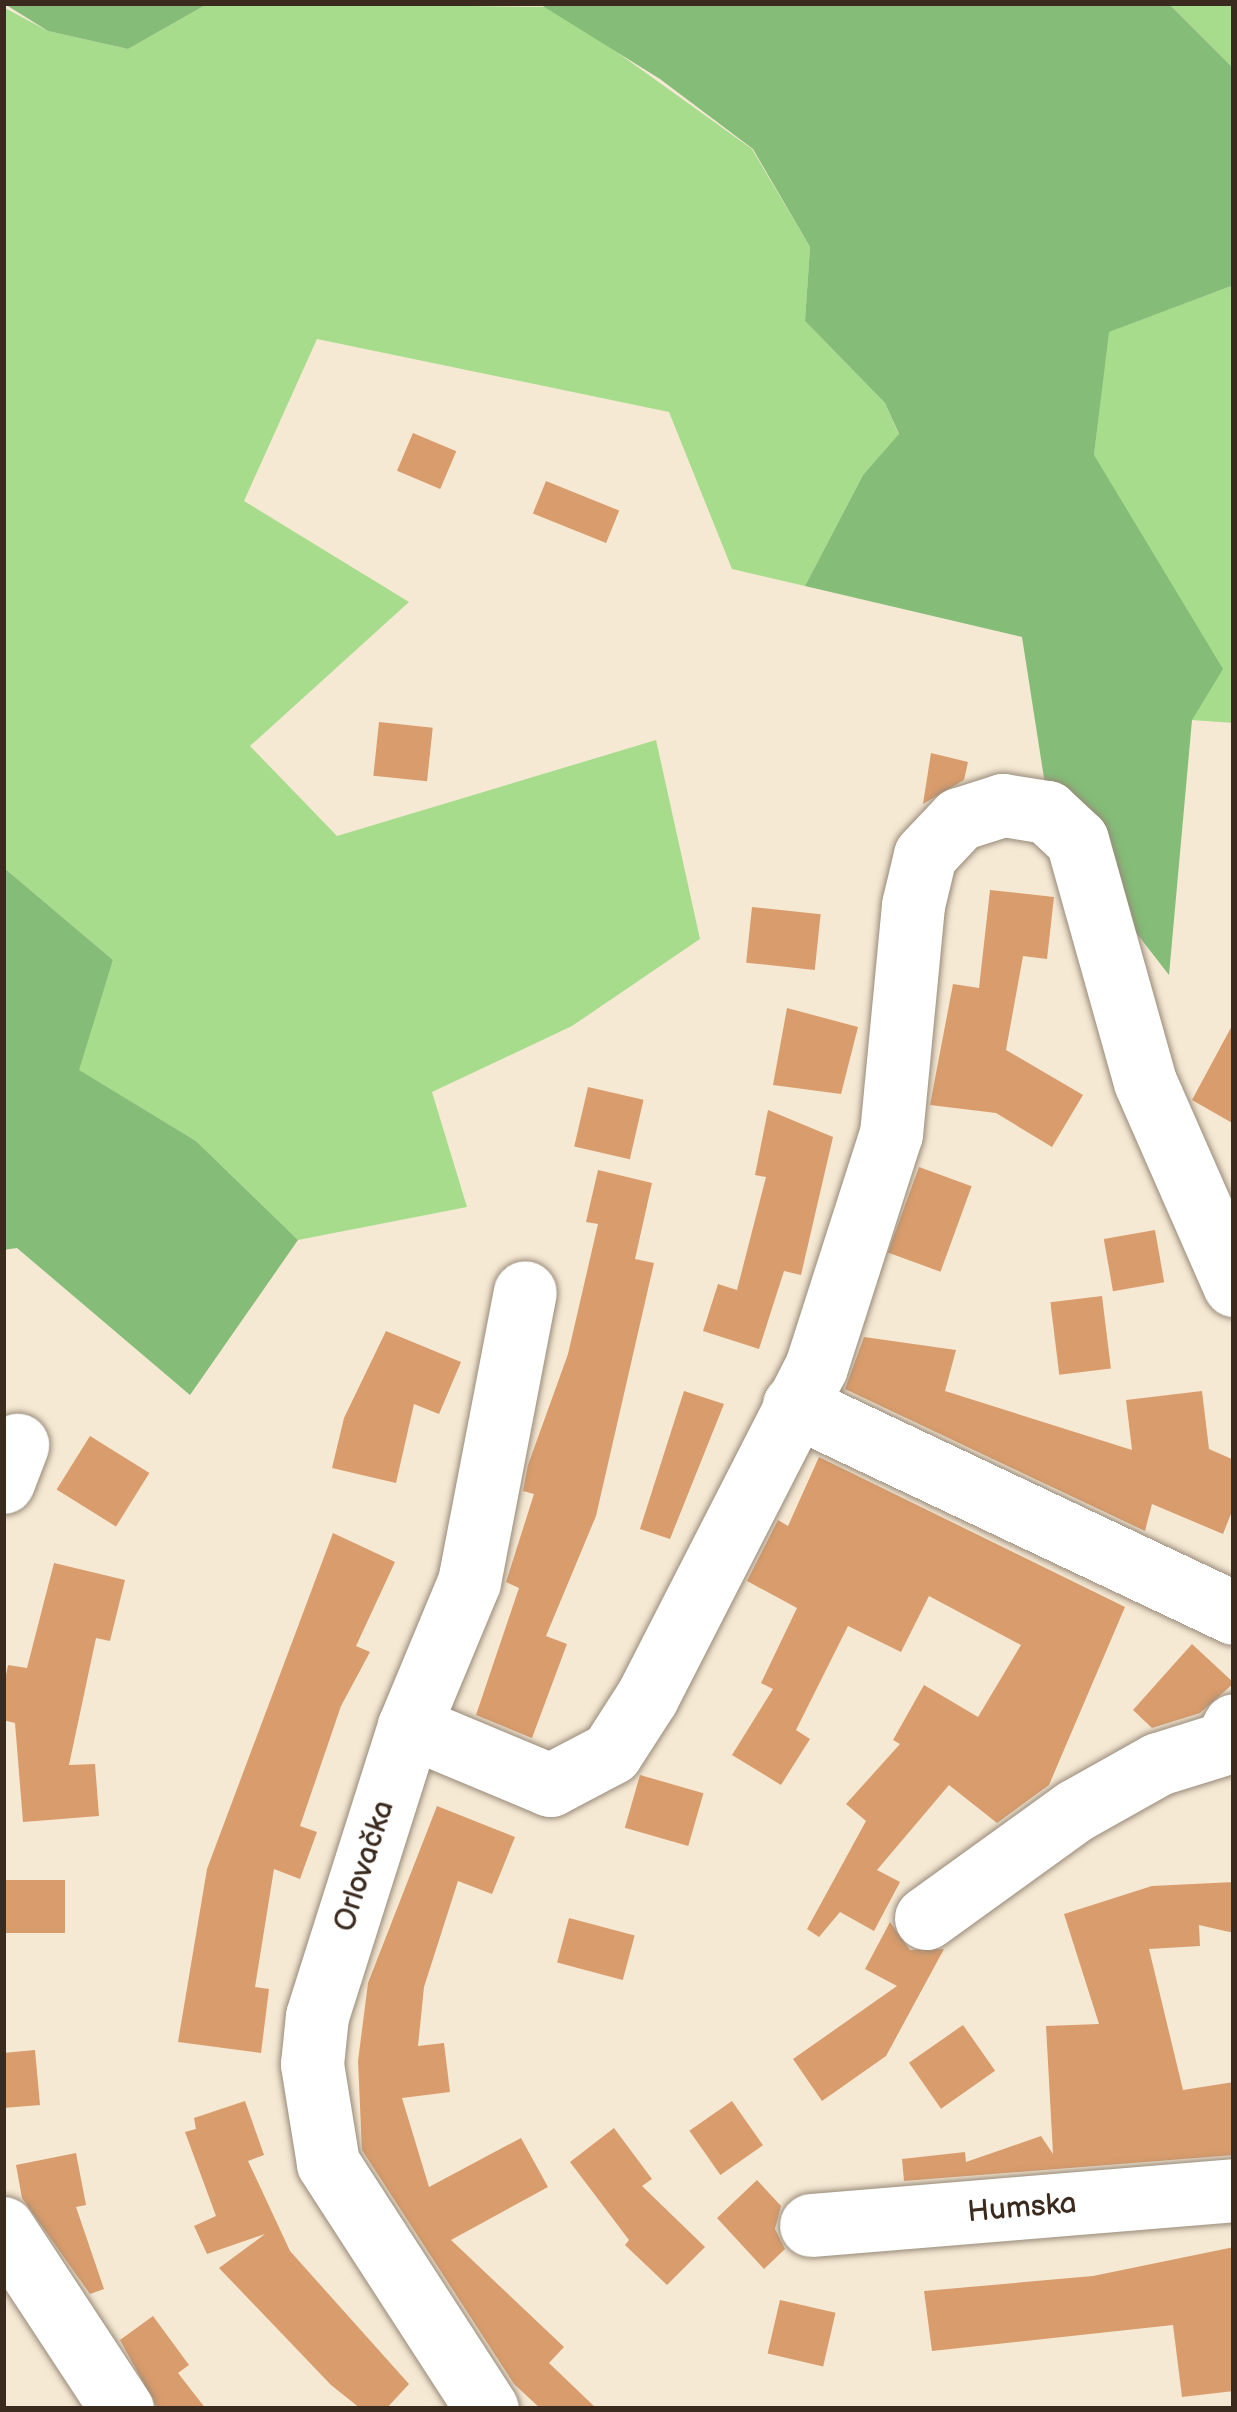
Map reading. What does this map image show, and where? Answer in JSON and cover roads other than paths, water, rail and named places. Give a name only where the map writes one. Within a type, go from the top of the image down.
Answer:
[{"type":"street","points":[[409,1726],[550,1785],[610,1753],[647,1697],[816,1367],[891,1134],[913,905],[926,855],[959,819],[1003,805],[1047,812],[1077,840],[1145,1082],[1234,1285]]},
{"type":"street","name":"Orlovačka","points":[[487,2409],[362,2225],[319,2128],[317,2016],[409,1726],[470,1582],[525,1292]]},
{"type":"street","points":[[794,1405],[1234,1613]]},
{"type":"street","points":[[926,1918],[1076,1810],[1158,1764],[1231,1738]]},
{"type":"street","name":"Humska","points":[[811,2225],[1234,2190]]},
{"type":"street","points":[[3,2228],[122,2409]]}]
